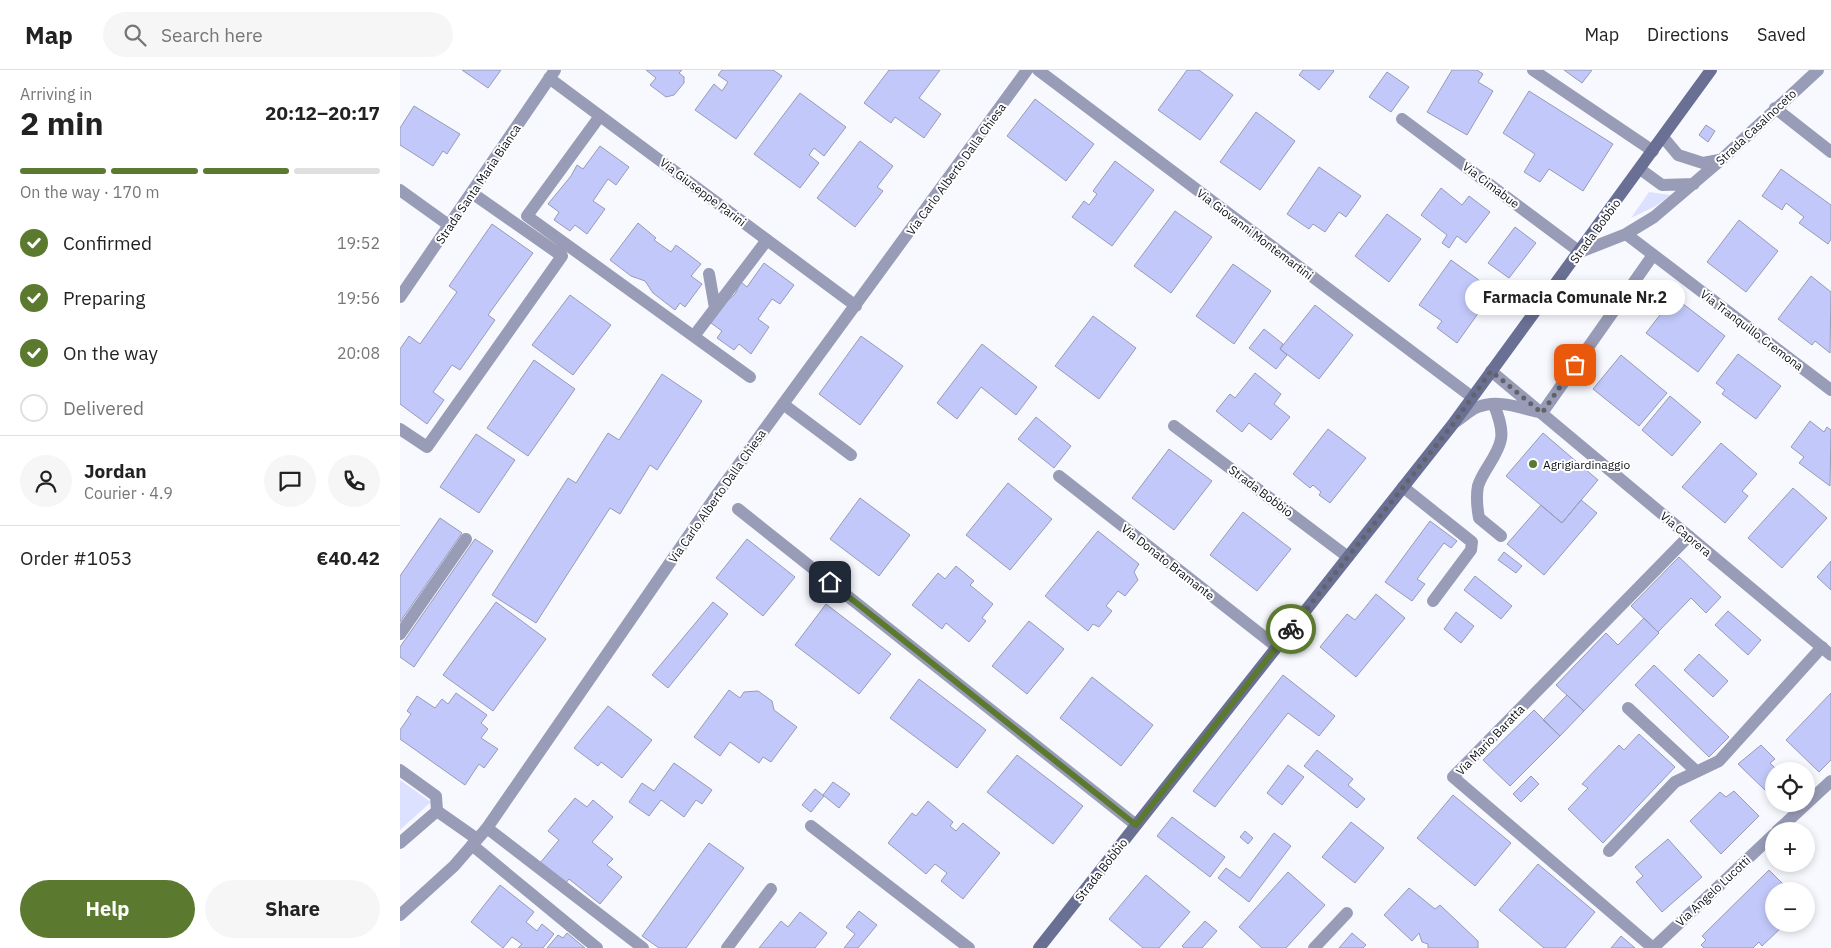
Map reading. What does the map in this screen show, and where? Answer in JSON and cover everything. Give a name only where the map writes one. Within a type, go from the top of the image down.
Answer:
[{"type":"main road","name":"Strada Bobbio","points":[[1039,948],[1453,424],[1711,70]]},
{"type":"street","name":"Via Carlo Alberto Dalla Chiesa","points":[[400,915],[454,866],[486,828],[712,501],[1027,70]]},
{"type":"street","name":"Via Giovanni Montemartini","points":[[1038,70],[1472,397]]},
{"type":"street","points":[[1533,70],[1653,151]]},
{"type":"street","name":"Strada Casalnoceto","points":[[1580,252],[1626,234],[1654,217],[1721,160],[1818,70]]},
{"type":"street","name":"Via Giuseppe Parini","points":[[552,74],[600,116],[856,306]]},
{"type":"street","name":"Strada Santa Maria Bianca","points":[[400,297],[552,74]]},
{"type":"street","points":[[1775,108],[1831,152]]},
{"type":"street","points":[[600,116],[527,216],[750,377]]},
{"type":"street","name":"Via Cimabue","points":[[1402,119],[1580,252]]},
{"type":"street","points":[[1663,137],[1678,155],[1703,164],[1721,160]]},
{"type":"street","points":[[1640,169],[1662,185],[1694,184]]},
{"type":"street","points":[[400,190],[450,226]]},
{"type":"street","points":[[400,429],[427,447],[562,256],[472,193]]},
{"type":"street","name":"Via Tranquillo Cremona","points":[[1626,234],[1831,390]]},
{"type":"street","points":[[694,336],[767,240]]},
{"type":"street","points":[[1542,413],[1653,255]]},
{"type":"street","points":[[709,274],[715,308]]},
{"type":"street","name":"Via Caprera","points":[[1491,371],[1826,651]]},
{"type":"street","points":[[783,404],[851,455]]},
{"type":"street","name":"Via Caprera","points":[[1453,424],[1478,407],[1502,404],[1542,413]]},
{"type":"street","points":[[1494,405],[1500,422],[1501,439],[1479,485],[1476,501],[1479,518],[1501,536]]},
{"type":"street","name":"Strada Bobbio","points":[[1174,426],[1348,557]]},
{"type":"street","name":"Via Donato Bramante","points":[[1059,476],[1277,647]]},
{"type":"street","points":[[1403,487],[1472,542],[1471,550],[1433,601]]},
{"type":"street","points":[[738,509],[1136,825]]},
{"type":"street","points":[[1466,537],[1479,518]]},
{"type":"street","name":"Via Mario Baratta","points":[[1653,948],[1453,777],[1689,536]]},
{"type":"street","points":[[400,634],[466,540]]},
{"type":"street","points":[[1610,851],[1675,782],[1719,761],[1826,651]]},
{"type":"street","points":[[1628,708],[1696,772]]},
{"type":"street","points":[[400,770],[436,796],[437,811],[597,948]]},
{"type":"street","points":[[1787,822],[1831,780]]},
{"type":"street","points":[[400,843],[437,811]]},
{"type":"street","points":[[811,826],[969,948]]},
{"type":"street","points":[[486,828],[643,948]]},
{"type":"street","name":"Via Angelo Lucotti","points":[[1653,948],[1765,842]]},
{"type":"street","points":[[727,948],[771,889]]},
{"type":"street","points":[[1314,948],[1347,913]]},
{"type":"shaded area","points":[[1649,192],[1671,195],[1656,206],[1631,218]]},
{"type":"shaded area","points":[[400,780],[431,802],[400,830]]},
{"type":"building","points":[[462,70],[501,70],[488,88]]},
{"type":"building","points":[[646,70],[682,70],[679,73],[684,77],[684,83],[674,95],[666,97],[650,85],[656,78]]},
{"type":"building","points":[[722,70],[773,70],[782,76],[736,139],[695,110],[714,84],[722,91],[728,82],[718,75]]},
{"type":"building","points":[[889,70],[940,70],[919,98],[941,114],[924,138],[895,117],[891,123],[864,103]]},
{"type":"building","points":[[1187,70],[1199,70],[1233,95],[1200,140],[1158,110]]},
{"type":"building","points":[[1303,70],[1334,71],[1319,90],[1299,75]]},
{"type":"building","points":[[1452,70],[1477,70],[1483,74],[1478,82],[1493,91],[1467,135],[1427,112]]},
{"type":"building","points":[[1564,70],[1592,70],[1582,83]]},
{"type":"building","points":[[1387,72],[1409,87],[1391,112],[1369,97]]},
{"type":"building","points":[[1529,91],[1613,144],[1583,191],[1549,169],[1540,182],[1524,172],[1535,154],[1503,133]]},
{"type":"building","points":[[800,93],[846,127],[824,156],[814,148],[809,155],[819,163],[800,188],[754,154]]},
{"type":"building","points":[[1035,99],[1094,144],[1066,181],[1007,136]]},
{"type":"building","points":[[414,106],[460,134],[447,154],[443,151],[433,166],[400,145],[400,128]]},
{"type":"building","points":[[1256,112],[1295,141],[1260,190],[1220,162]]},
{"type":"building","points":[[1706,125],[1715,131],[1708,142],[1699,135]]},
{"type":"building","points":[[860,141],[893,166],[877,187],[883,191],[855,227],[817,198]]},
{"type":"building","points":[[600,146],[629,167],[616,185],[608,179],[593,201],[605,209],[587,234],[575,225],[570,231],[554,220],[559,212],[548,204],[571,176],[577,165],[583,169]]},
{"type":"building","points":[[1115,161],[1154,190],[1112,246],[1072,217],[1084,201],[1089,205],[1097,194],[1093,191]]},
{"type":"building","points":[[1319,167],[1361,196],[1346,217],[1339,212],[1325,232],[1313,224],[1309,229],[1287,214]]},
{"type":"building","points":[[1781,169],[1831,205],[1831,239],[1828,244],[1799,223],[1804,217],[1786,203],[1782,210],[1762,196]]},
{"type":"building","points":[[1441,188],[1462,205],[1469,196],[1490,212],[1466,243],[1457,236],[1449,248],[1442,243],[1447,235],[1421,215]]},
{"type":"building","points":[[1175,211],[1212,237],[1171,293],[1134,266]]},
{"type":"building","points":[[1387,214],[1421,239],[1389,282],[1355,256]]},
{"type":"building","points":[[1739,220],[1778,251],[1746,292],[1707,262]]},
{"type":"building","points":[[638,223],[656,238],[654,240],[671,252],[676,245],[701,264],[691,276],[702,284],[685,307],[680,303],[675,310],[653,293],[645,281],[631,276],[610,260]]},
{"type":"building","points":[[492,224],[533,253],[488,315],[495,320],[460,370],[452,365],[433,392],[444,400],[427,424],[400,404],[400,349],[409,336],[420,344],[457,292],[449,286]]},
{"type":"building","points":[[1515,227],[1536,243],[1509,278],[1488,263]]},
{"type":"building","points":[[1451,260],[1494,291],[1457,343],[1437,328],[1442,321],[1419,305]]},
{"type":"building","points":[[764,263],[794,285],[780,304],[772,299],[758,319],[769,327],[751,354],[739,344],[734,350],[717,338],[722,331],[711,323],[725,303],[735,294],[741,282],[747,287]]},
{"type":"building","points":[[1233,264],[1271,291],[1234,344],[1196,316]]},
{"type":"building","points":[[1811,276],[1831,292],[1830,353],[1815,341],[1812,345],[1778,319]]},
{"type":"building","points":[[570,295],[611,325],[573,375],[532,345]]},
{"type":"building","points":[[1674,297],[1725,336],[1698,372],[1646,333]]},
{"type":"building","points":[[1315,305],[1353,335],[1319,379],[1280,349]]},
{"type":"building","points":[[1093,316],[1136,348],[1099,399],[1055,366]]},
{"type":"building","points":[[1264,329],[1283,344],[1280,349],[1287,355],[1276,369],[1249,348]]},
{"type":"building","points":[[861,336],[903,366],[860,425],[819,394]]},
{"type":"building","points":[[982,344],[1037,387],[1016,415],[981,387],[957,419],[937,403]]},
{"type":"building","points":[[1738,354],[1781,386],[1756,419],[1722,394],[1725,390],[1716,383]]},
{"type":"building","points":[[1621,355],[1667,393],[1639,426],[1593,389]]},
{"type":"building","points":[[534,360],[575,389],[528,456],[487,428]]},
{"type":"building","points":[[1255,373],[1281,394],[1274,404],[1290,417],[1271,440],[1249,423],[1242,432],[1216,411],[1230,394],[1235,398]]},
{"type":"building","points":[[662,374],[702,401],[657,470],[650,465],[620,514],[610,508],[536,623],[492,595],[568,478],[576,483],[608,433],[619,440]]},
{"type":"building","points":[[1670,396],[1701,422],[1672,456],[1642,430]]},
{"type":"building","points":[[1036,417],[1071,446],[1054,468],[1018,439]]},
{"type":"building","points":[[1810,421],[1824,432],[1827,427],[1831,430],[1830,486],[1799,463],[1804,457],[1791,447]]},
{"type":"building","points":[[1328,429],[1366,458],[1330,503],[1319,495],[1321,492],[1313,485],[1310,488],[1293,474]]},
{"type":"building","points":[[1543,433],[1598,480],[1562,523],[1506,476]]},
{"type":"building","points":[[476,434],[515,460],[479,513],[440,487]]},
{"type":"building","points":[[1721,443],[1757,474],[1742,491],[1748,496],[1725,523],[1682,487]]},
{"type":"building","points":[[1169,449],[1212,481],[1174,530],[1132,498]]},
{"type":"building","points":[[1008,483],[1052,519],[1010,570],[966,535]]},
{"type":"building","points":[[1793,488],[1827,518],[1782,568],[1748,538]]},
{"type":"building","points":[[860,498],[910,535],[879,576],[830,539]]},
{"type":"building","points":[[1581,500],[1597,513],[1544,575],[1507,544],[1541,505],[1562,523]]},
{"type":"building","points":[[1243,512],[1291,549],[1257,591],[1210,555]]},
{"type":"building","points":[[440,518],[462,533],[400,622],[400,576]]},
{"type":"building","points":[[1430,521],[1457,541],[1451,548],[1444,543],[1417,579],[1425,584],[1412,601],[1385,582]]},
{"type":"building","points":[[1098,531],[1139,564],[1134,572],[1138,580],[1125,596],[1118,591],[1106,606],[1112,611],[1099,627],[1093,624],[1088,631],[1045,596]]},
{"type":"building","points":[[475,539],[493,551],[414,667],[400,657],[400,647]]},
{"type":"building","points":[[747,539],[795,577],[763,616],[716,578]]},
{"type":"building","points":[[1504,552],[1522,566],[1516,573],[1498,560]]},
{"type":"building","points":[[1679,557],[1721,597],[1706,613],[1691,598],[1658,632],[1631,606]]},
{"type":"building","points":[[1831,561],[1831,590],[1817,577]]},
{"type":"building","points":[[956,566],[974,581],[970,585],[993,604],[982,618],[986,621],[969,642],[946,623],[942,629],[912,605],[938,573],[945,579]]},
{"type":"building","points":[[1475,576],[1512,606],[1501,619],[1464,590]]},
{"type":"building","points":[[1376,594],[1405,618],[1356,677],[1320,647],[1347,614],[1355,620]]},
{"type":"building","points":[[496,602],[546,639],[493,711],[443,675]]},
{"type":"building","points":[[713,602],[728,614],[668,688],[652,675]]},
{"type":"building","points":[[826,604],[891,654],[859,694],[795,645]]},
{"type":"building","points":[[1728,611],[1761,640],[1748,655],[1715,625]]},
{"type":"building","points":[[1456,612],[1474,626],[1461,643],[1444,629]]},
{"type":"building","points":[[1644,618],[1659,633],[1584,711],[1556,685],[1606,633],[1618,645]]},
{"type":"building","points":[[1029,621],[1064,649],[1027,694],[992,666]]},
{"type":"building","points":[[1699,654],[1728,681],[1713,697],[1684,670]]},
{"type":"building","points":[[1654,665],[1729,737],[1709,757],[1635,685]]},
{"type":"building","points":[[1283,675],[1335,716],[1319,736],[1288,713],[1215,807],[1193,791]]},
{"type":"building","points":[[1092,677],[1153,725],[1121,766],[1060,718]]},
{"type":"building","points":[[919,679],[986,730],[957,768],[890,718]]},
{"type":"building","points":[[729,690],[740,698],[744,692],[758,691],[772,701],[774,710],[797,727],[771,762],[763,757],[759,763],[730,742],[720,756],[694,737]]},
{"type":"building","points":[[456,693],[487,715],[481,723],[488,729],[481,738],[498,749],[484,768],[479,764],[465,785],[400,739],[400,730],[411,714],[407,711],[417,696],[435,708],[442,699],[448,704]]},
{"type":"building","points":[[1831,693],[1831,760],[1819,772],[1815,768],[1815,762],[1809,762],[1786,740]]},
{"type":"building","points":[[1567,695],[1584,711],[1560,736],[1543,720]]},
{"type":"building","points":[[608,706],[652,740],[622,778],[601,762],[598,766],[574,748]]},
{"type":"building","points":[[1534,710],[1560,736],[1510,786],[1483,760]]},
{"type":"building","points":[[1639,734],[1675,767],[1603,843],[1568,809],[1588,788],[1582,784],[1619,745],[1624,750]]},
{"type":"building","points":[[1761,745],[1775,759],[1771,762],[1765,762],[1765,790],[1738,764]]},
{"type":"building","points":[[1317,750],[1353,779],[1348,785],[1365,799],[1357,808],[1304,766]]},
{"type":"building","points":[[1017,755],[1083,806],[1053,844],[987,792]]},
{"type":"building","points":[[674,763],[712,790],[702,804],[696,800],[684,817],[661,800],[649,816],[629,802],[642,783],[654,791]]},
{"type":"building","points":[[1288,765],[1304,777],[1282,805],[1267,793]]},
{"type":"building","points":[[1531,776],[1539,784],[1521,802],[1513,794]]},
{"type":"building","points":[[833,782],[850,794],[839,808],[823,795]]},
{"type":"building","points":[[815,789],[824,796],[811,812],[802,805]]},
{"type":"building","points":[[1734,791],[1759,816],[1721,854],[1690,821],[1720,792],[1726,797]]},
{"type":"building","points":[[1453,795],[1511,843],[1475,886],[1417,838]]},
{"type":"building","points":[[575,798],[587,807],[593,800],[613,817],[592,842],[613,859],[607,865],[622,877],[600,904],[569,879],[565,884],[540,863],[559,840],[548,831]]},
{"type":"building","points":[[928,801],[953,822],[950,826],[956,831],[963,823],[1000,853],[963,899],[941,881],[947,873],[935,864],[926,874],[888,843],[912,813],[916,816]]},
{"type":"building","points":[[1172,817],[1225,857],[1210,877],[1157,836]]},
{"type":"building","points":[[1351,822],[1384,848],[1355,883],[1322,857]]},
{"type":"building","points":[[1245,831],[1253,838],[1248,844],[1240,837]]},
{"type":"building","points":[[1274,833],[1291,846],[1249,902],[1218,878],[1226,868],[1240,878]]},
{"type":"building","points":[[1668,839],[1702,877],[1662,912],[1636,882],[1643,876],[1635,867]]},
{"type":"building","points":[[709,843],[744,868],[686,948],[659,948],[642,936]]},
{"type":"building","points":[[1538,864],[1595,912],[1565,948],[1544,948],[1499,910]]},
{"type":"building","points":[[1288,872],[1325,905],[1286,948],[1262,948],[1239,927]]},
{"type":"building","points":[[1767,872],[1771,872],[1781,882],[1765,882],[1765,932],[1777,932],[1762,946],[1759,942],[1753,948],[1704,948],[1701,945],[1706,940],[1702,936]]},
{"type":"building","points":[[1146,875],[1190,912],[1159,948],[1143,948],[1109,919]]},
{"type":"building","points":[[500,885],[534,912],[526,922],[537,931],[542,924],[554,934],[543,948],[518,948],[522,944],[512,937],[503,948],[471,922]]},
{"type":"building","points":[[1409,888],[1435,909],[1440,905],[1478,941],[1478,948],[1428,948],[1428,944],[1422,942],[1419,933],[1412,941],[1384,915]]},
{"type":"building","points":[[859,911],[877,925],[858,948],[844,948],[855,934],[846,927]]},
{"type":"building","points":[[800,912],[827,933],[815,948],[759,948],[781,921],[788,927]]},
{"type":"building","points":[[1205,921],[1217,931],[1202,948],[1184,948],[1182,946]]},
{"type":"building","points":[[567,933],[585,948],[547,948],[558,935],[563,938]]},
{"type":"building","points":[[1352,933],[1366,945],[1363,948],[1339,948]]},
{"type":"building","points":[[1621,936],[1635,948],[1611,948]]},
{"type":"way so far","points":[[1291,629],[1453,424],[1491,371],[1542,413],[1575,365]]},
{"type":"place","name":"Farmacia Comunale Nr.2","points":[[1575,365]]},
{"type":"place","name":"Agrigiardinaggio","points":[[1533,464]]},
{"type":"route","points":[[830,582],[1136,825],[1291,629]]}]
